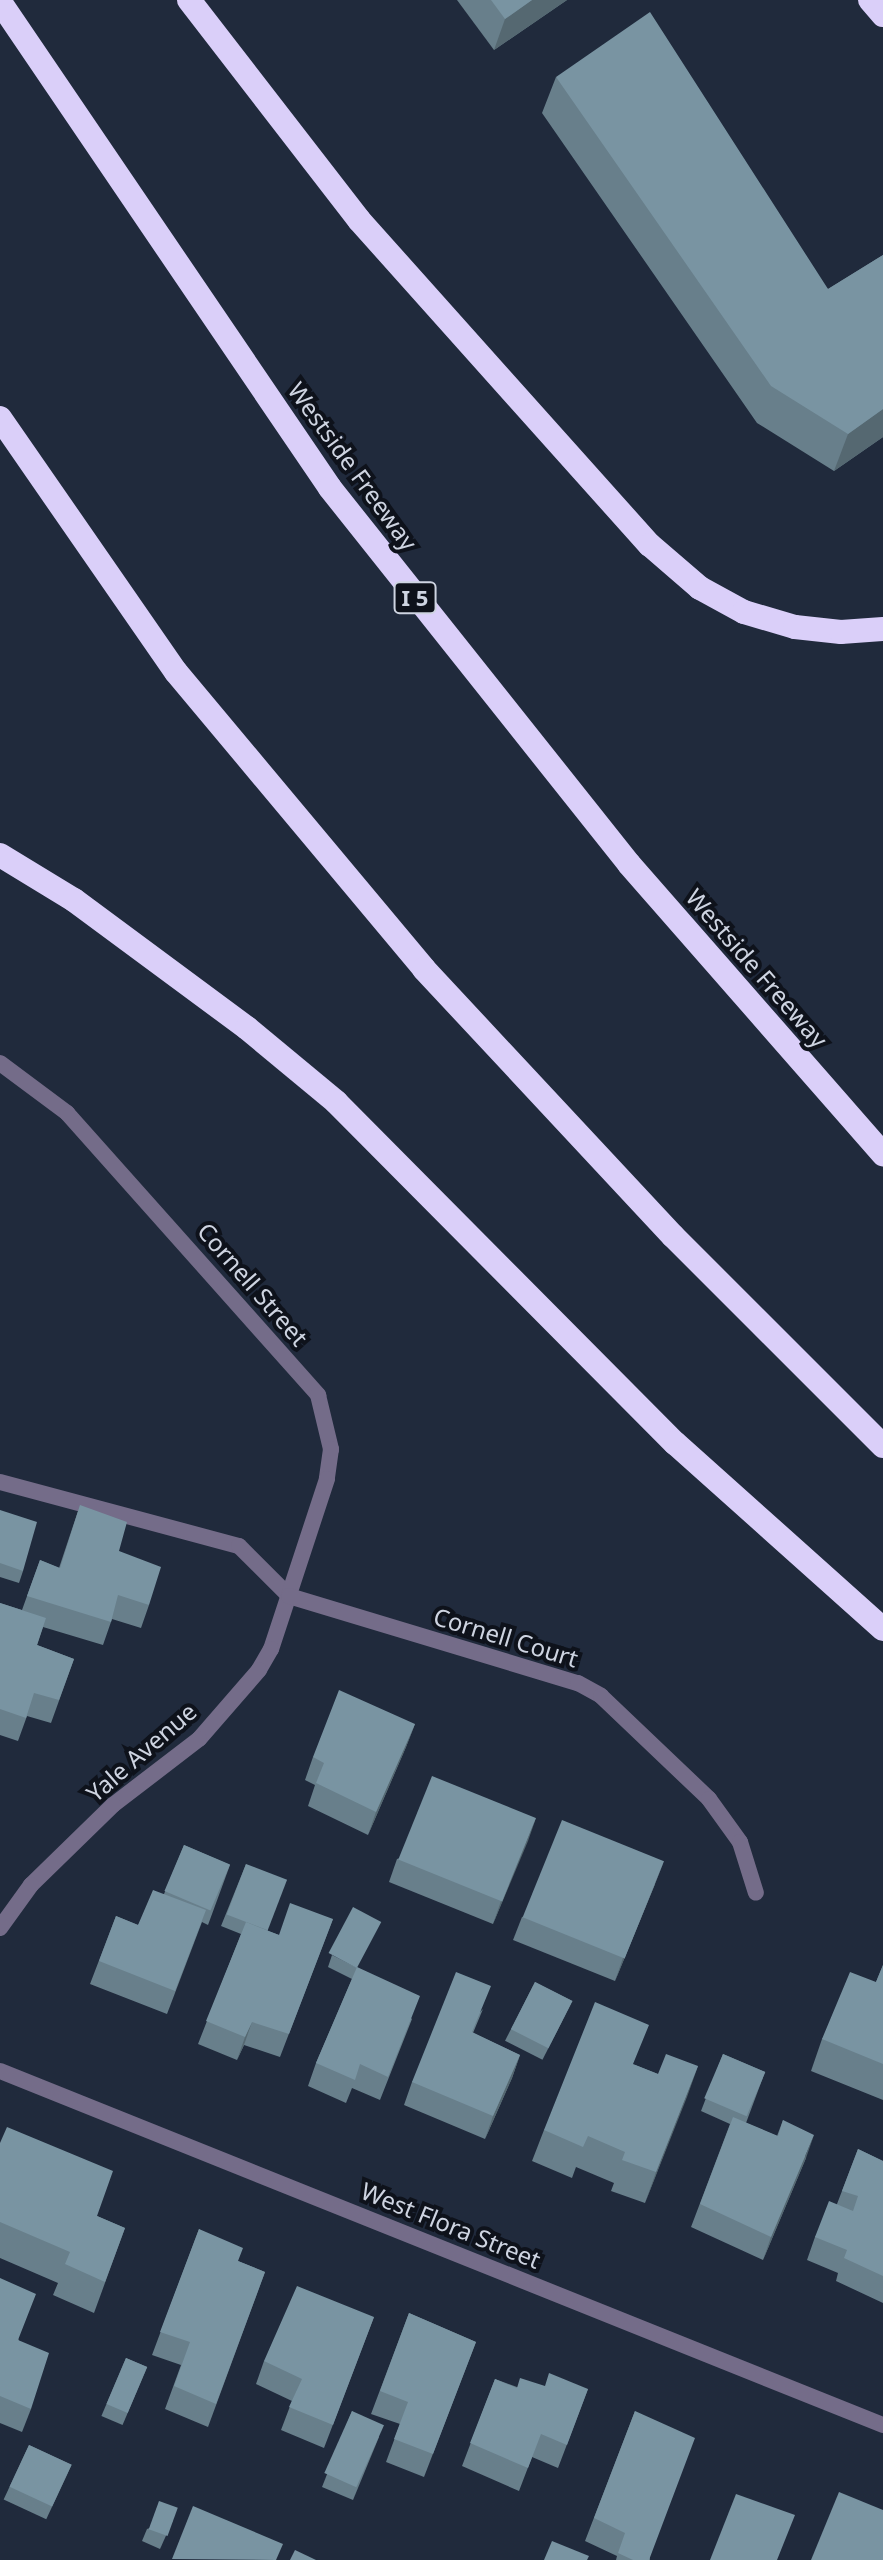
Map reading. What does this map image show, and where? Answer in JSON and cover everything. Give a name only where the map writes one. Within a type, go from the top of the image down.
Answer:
[{"type":"highway","points":[[189,0],[359,220],[650,545],[700,588],[744,612],[810,629],[883,629]]},
{"type":"highway","points":[[870,0],[883,15]]},
{"type":"highway","name":"Westside Freeway","points":[[0,2],[330,488],[629,864],[883,1154]]},
{"type":"highway","points":[[0,418],[176,672],[424,969],[673,1236],[883,1446]]},
{"type":"highway","points":[[0,855],[99,918],[247,1028],[336,1102],[675,1443],[883,1629]]},
{"type":"street","name":"Cornell Street","points":[[0,1063],[67,1113],[318,1395],[330,1429],[327,1479],[289,1596]]},
{"type":"street","points":[[0,1482],[239,1546],[289,1596]]},
{"type":"street","name":"Cornell Court","points":[[289,1596],[578,1683],[601,1696],[709,1799],[740,1842],[756,1893]]},
{"type":"street","name":"Yale Avenue","points":[[0,1928],[31,1885],[113,1805],[199,1739],[259,1670],[289,1596]]},
{"type":"street","name":"West Flora Street","points":[[0,2071],[883,2425]]},
{"type":"building","points":[[491,0],[532,0],[505,19]]},
{"type":"building","points":[[650,12],[828,289],[883,255],[883,409],[848,434],[771,386],[556,77]]},
{"type":"building","points":[[80,1505],[127,1522],[119,1551],[161,1567],[149,1605],[118,1595],[111,1622],[27,1596],[40,1560],[60,1568]]},
{"type":"building","points":[[0,1510],[37,1522],[23,1571],[0,1563]]},
{"type":"building","points":[[0,1603],[46,1618],[37,1645],[74,1659],[59,1700],[34,1693],[26,1718],[0,1709]]},
{"type":"building","points":[[339,1690],[415,1724],[376,1812],[316,1783],[324,1763],[313,1757]]},
{"type":"building","points":[[432,1776],[536,1818],[502,1901],[398,1859]]},
{"type":"building","points":[[562,1820],[664,1861],[625,1959],[523,1917]]},
{"type":"building","points":[[184,1845],[230,1865],[210,1911],[164,1891]]},
{"type":"building","points":[[246,1864],[287,1880],[268,1930],[227,1914]]},
{"type":"building","points":[[153,1890],[206,1910],[175,1991],[99,1961],[116,1916],[138,1925]]},
{"type":"building","points":[[290,1903],[333,1919],[289,2034],[252,2022],[245,2037],[206,2021],[246,1922],[279,1935]]},
{"type":"building","points":[[353,1907],[381,1922],[357,1968],[329,1953]]},
{"type":"building","points":[[883,1965],[883,2064],[822,2039],[850,1972],[876,1982]]},
{"type":"building","points":[[357,1967],[420,1996],[388,2077],[360,2064],[355,2080],[316,2063]]},
{"type":"building","points":[[456,1972],[491,1986],[472,2032],[520,2055],[493,2116],[412,2082]]},
{"type":"building","points":[[535,1982],[572,2001],[548,2048],[511,2029]]},
{"type":"building","points":[[595,2002],[649,2025],[633,2064],[658,2074],[666,2054],[698,2066],[656,2172],[622,2160],[625,2152],[588,2136],[583,2147],[544,2130]]},
{"type":"building","points":[[723,2054],[765,2072],[747,2116],[704,2098]]},
{"type":"building","points":[[733,2117],[778,2136],[783,2120],[814,2135],[771,2237],[700,2204]]},
{"type":"building","points":[[7,2127],[113,2171],[97,2216],[125,2228],[105,2282],[65,2264],[70,2252],[0,2222],[0,2143]]},
{"type":"building","points":[[858,2149],[883,2161],[883,2276],[844,2258],[847,2250],[815,2237],[829,2201],[853,2211],[858,2196],[842,2191]]},
{"type":"building","points":[[199,2229],[243,2248],[238,2261],[265,2272],[216,2404],[174,2386],[190,2342],[160,2332]]},
{"type":"building","points":[[0,2278],[36,2294],[18,2340],[49,2353],[31,2409],[0,2396]]},
{"type":"building","points":[[297,2286],[374,2317],[333,2425],[289,2407],[302,2379],[264,2361]]},
{"type":"building","points":[[409,2313],[476,2342],[433,2454],[394,2439],[408,2402],[380,2391]]},
{"type":"building","points":[[126,2358],[147,2367],[128,2413],[106,2404]]},
{"type":"building","points":[[549,2373],[588,2389],[567,2445],[541,2434],[528,2468],[470,2443],[495,2379],[517,2388],[520,2378],[545,2386]]},
{"type":"building","points":[[352,2411],[384,2425],[356,2487],[324,2473]]},
{"type":"building","points":[[635,2411],[695,2438],[649,2560],[633,2560],[618,2553],[625,2533],[594,2518]]},
{"type":"building","points":[[29,2445],[72,2465],[52,2507],[10,2487]]},
{"type":"building","points":[[839,2492],[883,2510],[883,2560],[811,2560]]},
{"type":"building","points":[[736,2494],[795,2515],[777,2560],[710,2560]]},
{"type":"building","points":[[159,2501],[178,2508],[168,2536],[149,2529]]},
{"type":"building","points":[[193,2506],[283,2544],[276,2560],[172,2559]]},
{"type":"building","points":[[552,2541],[589,2556],[587,2560],[544,2560]]},
{"type":"building","points":[[295,2550],[316,2560],[290,2560]]}]
